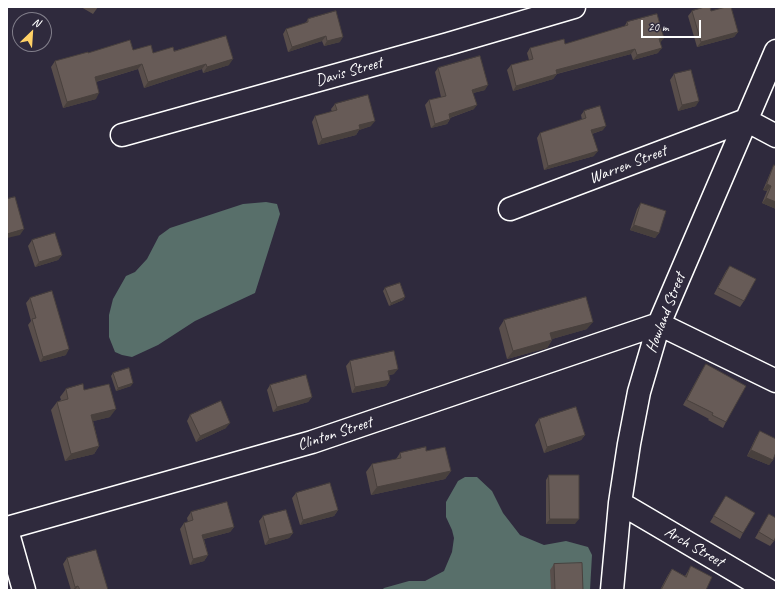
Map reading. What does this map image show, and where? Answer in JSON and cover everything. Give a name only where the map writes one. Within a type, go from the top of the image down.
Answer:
[{"type":"street","name":"Davis Street","points":[[122,136],[574,7]]},
{"type":"street","name":"Howland Street","points":[[612,590],[620,503],[635,410],[658,324],[776,51]]},
{"type":"street","points":[[746,120],[776,136]]},
{"type":"street","name":"Warren Street","points":[[510,209],[746,120]]},
{"type":"street","points":[[658,324],[776,381]]},
{"type":"street","name":"Clinton Street","points":[[7,529],[312,442],[658,324]]},
{"type":"street","name":"Arch Street","points":[[620,503],[768,590]]},
{"type":"street","points":[[7,529],[24,590]]},
{"type":"green space","points":[[266,202],[277,204],[280,214],[255,293],[195,321],[158,345],[132,357],[115,352],[109,337],[109,315],[113,299],[126,276],[135,272],[147,259],[159,236],[170,228],[243,204]]},
{"type":"green space","points":[[465,477],[477,477],[492,491],[503,513],[520,535],[544,545],[566,541],[588,547],[592,555],[590,590],[382,590],[384,588],[409,581],[425,581],[444,571],[452,552],[454,538],[446,517],[446,502],[458,481]]},
{"type":"building","points":[[710,7],[711,11],[731,7],[738,32],[701,42],[692,11]]},
{"type":"building","points":[[336,11],[343,37],[327,41],[326,36],[292,47],[286,29],[308,22],[308,19]]},
{"type":"building","points":[[657,14],[664,38],[659,39],[662,48],[637,55],[635,49],[556,70],[557,74],[516,86],[511,65],[533,59],[530,48],[564,39],[565,44],[628,25],[627,22]]},
{"type":"building","points":[[226,36],[233,59],[207,67],[206,64],[148,82],[142,64],[95,77],[99,93],[67,102],[55,61],[130,40],[133,50],[151,45],[153,53],[173,47],[174,51]]},
{"type":"building","points":[[480,56],[488,85],[472,90],[477,105],[449,114],[450,119],[435,124],[429,100],[446,96],[438,68]]},
{"type":"building","points":[[691,70],[699,101],[682,105],[674,74]]},
{"type":"building","points":[[368,95],[375,121],[359,125],[360,129],[322,139],[315,116],[337,110],[335,104]]},
{"type":"building","points":[[600,106],[606,126],[591,130],[598,151],[548,166],[540,133],[586,118],[584,111]]},
{"type":"building","points":[[774,165],[776,166],[776,202],[766,198],[771,186],[767,184]]},
{"type":"building","points":[[15,197],[24,229],[7,234],[7,199]]},
{"type":"building","points":[[641,203],[666,211],[659,233],[634,225]]},
{"type":"building","points":[[55,233],[62,255],[39,262],[32,240]]},
{"type":"building","points":[[730,266],[756,279],[744,301],[718,288]]},
{"type":"building","points":[[400,283],[405,297],[391,303],[385,288]]},
{"type":"building","points":[[52,291],[69,349],[43,357],[32,319],[36,318],[30,298]]},
{"type":"building","points":[[586,297],[593,322],[550,333],[552,340],[513,351],[504,320]]},
{"type":"building","points":[[394,351],[398,369],[388,371],[390,380],[355,387],[350,361]]},
{"type":"building","points":[[706,364],[746,386],[726,422],[712,415],[713,413],[687,400]]},
{"type":"building","points":[[129,368],[133,383],[118,388],[113,373]]},
{"type":"building","points":[[306,375],[312,397],[277,407],[270,385]]},
{"type":"building","points":[[83,384],[84,390],[109,384],[116,409],[91,415],[99,446],[71,454],[57,402],[68,399],[66,389]]},
{"type":"building","points":[[221,401],[230,423],[200,436],[190,415]]},
{"type":"building","points":[[576,407],[585,435],[547,447],[539,419]]},
{"type":"building","points":[[760,431],[776,439],[776,452],[773,460],[751,450]]},
{"type":"building","points":[[426,447],[426,451],[445,447],[451,471],[377,487],[372,464],[401,458],[400,453]]},
{"type":"building","points":[[549,475],[579,475],[579,519],[550,519]]},
{"type":"building","points":[[330,483],[338,510],[303,520],[296,493]]},
{"type":"building","points":[[726,496],[755,513],[743,533],[714,516]]},
{"type":"building","points":[[227,502],[234,527],[202,535],[208,555],[193,559],[184,523],[193,520],[191,512]]},
{"type":"building","points":[[286,510],[293,533],[269,539],[263,516]]},
{"type":"building","points":[[769,514],[776,518],[776,536],[774,541],[759,532]]},
{"type":"building","points":[[96,550],[108,590],[80,590],[78,586],[75,587],[67,558]]},
{"type":"building","points":[[582,563],[583,590],[555,590],[554,564]]},
{"type":"building","points":[[691,566],[712,577],[706,590],[661,590],[672,569],[686,577]]}]
